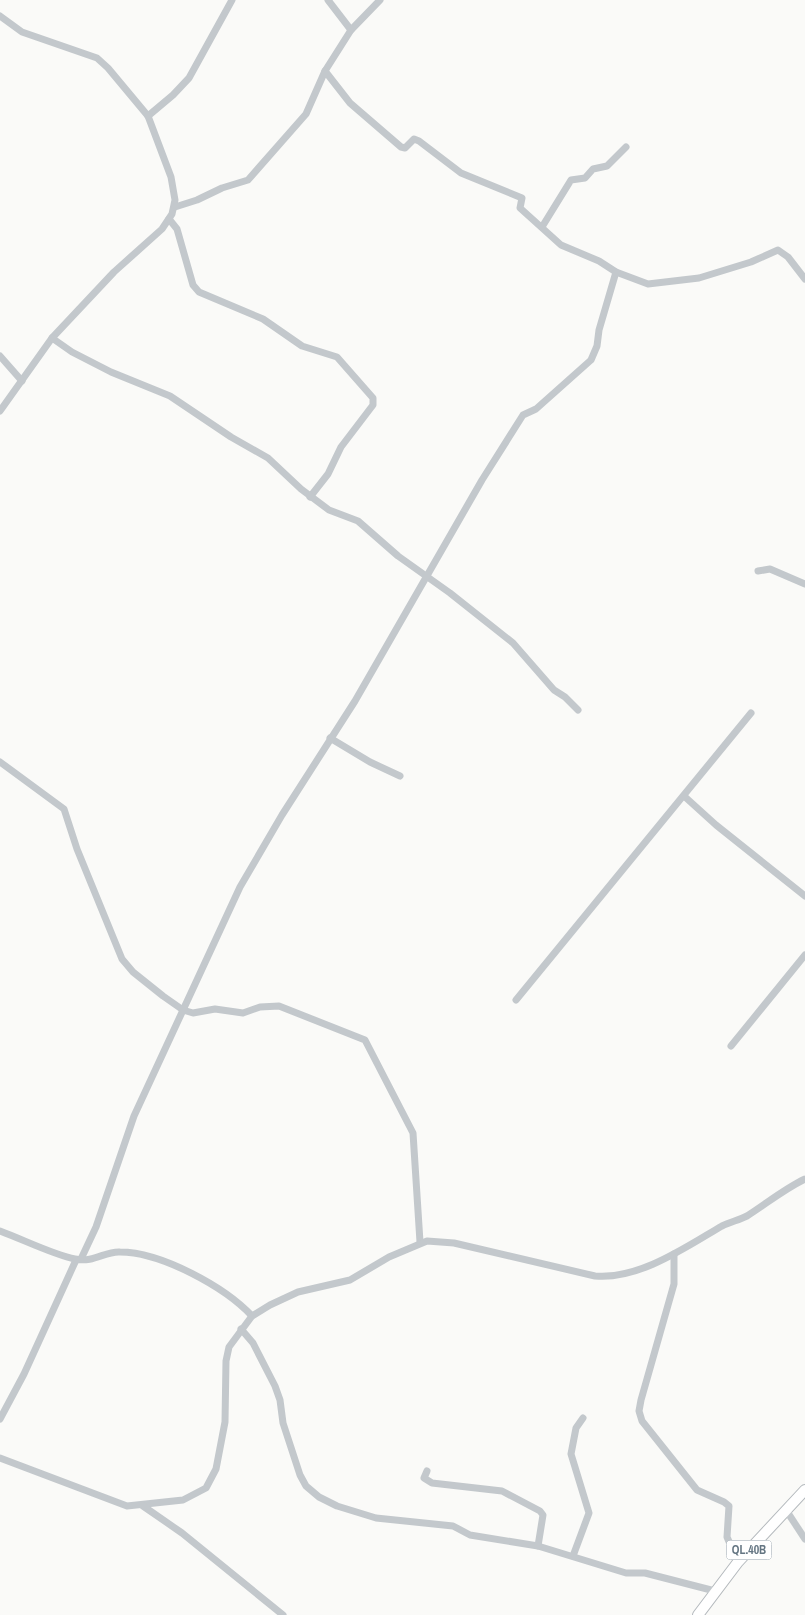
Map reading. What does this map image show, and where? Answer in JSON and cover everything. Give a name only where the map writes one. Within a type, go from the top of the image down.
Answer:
[{"type":"highway","name":"QL.40B","points":[[698,1615],[738,1562],[805,1490]]},
{"type":"street","points":[[148,116],[174,95],[189,78],[232,0]]},
{"type":"street","points":[[328,0],[351,30]]},
{"type":"street","points":[[175,207],[197,200],[222,188],[248,180],[306,114],[326,71],[351,30],[380,0]]},
{"type":"street","points":[[0,16],[22,32],[97,58],[108,68],[148,116],[172,177],[175,207],[158,234],[114,272],[52,338],[0,411]]},
{"type":"street","points":[[326,71],[350,102],[401,147],[405,148],[414,139],[419,141],[461,172],[522,198],[520,208],[561,245],[599,261],[616,272],[648,284],[660,284],[723,271],[778,250],[788,257],[805,279]]},
{"type":"street","points":[[542,227],[571,180],[585,178],[593,170],[607,166],[626,147]]},
{"type":"street","points":[[169,219],[177,229],[193,284],[199,292],[263,319],[302,346],[337,357],[373,398],[374,405],[341,447],[328,474],[310,497]]},
{"type":"street","points":[[0,1419],[24,1374],[99,1218],[134,1116],[240,887],[330,738],[355,701],[482,480],[523,415],[536,409],[591,360],[597,346],[598,330],[616,272]]},
{"type":"street","points":[[52,338],[72,352],[111,372],[157,389],[178,401],[231,437],[268,458],[310,497],[328,510],[358,521],[398,556],[513,643],[554,690],[565,697],[578,710]]},
{"type":"street","points":[[0,356],[22,381]]},
{"type":"street","points":[[758,572],[770,568],[805,584]]},
{"type":"street","points":[[516,1000],[751,713]]},
{"type":"street","points":[[330,738],[370,762],[400,776]]},
{"type":"street","points":[[0,762],[64,809],[77,849],[122,959],[133,972],[182,1010],[197,1014],[215,1009],[243,1012],[260,1007],[279,1006],[365,1040],[413,1133],[420,1242]]},
{"type":"street","points":[[684,796],[716,825],[805,896]]},
{"type":"street","points":[[731,1046],[805,955]]},
{"type":"street","points":[[0,1458],[120,1504],[143,1506],[183,1500],[199,1492],[209,1483],[216,1469],[223,1435],[227,1354],[232,1342],[252,1316],[270,1305],[298,1292],[350,1280],[420,1242],[454,1243],[570,1271],[605,1276],[629,1272],[674,1254],[724,1225],[745,1217],[805,1179]]},
{"type":"street","points":[[0,1231],[78,1259],[100,1258],[120,1252],[168,1263],[226,1293],[252,1316]]},
{"type":"street","points":[[674,1254],[674,1284],[641,1400],[640,1416],[647,1429],[697,1490],[729,1506],[727,1537],[738,1562]]},
{"type":"street","points":[[241,1329],[253,1343],[275,1386],[280,1400],[283,1423],[300,1475],[306,1486],[314,1494],[337,1506],[376,1518],[454,1526],[470,1535],[538,1546],[626,1573],[645,1574],[715,1591]]},
{"type":"street","points":[[573,1556],[589,1513],[571,1454],[576,1428],[583,1418]]},
{"type":"street","points":[[427,1471],[424,1478],[432,1483],[502,1491],[540,1511],[543,1515],[538,1546]]},
{"type":"street","points":[[143,1506],[182,1533],[283,1615]]},
{"type":"street","points":[[786,1510],[805,1539]]}]
